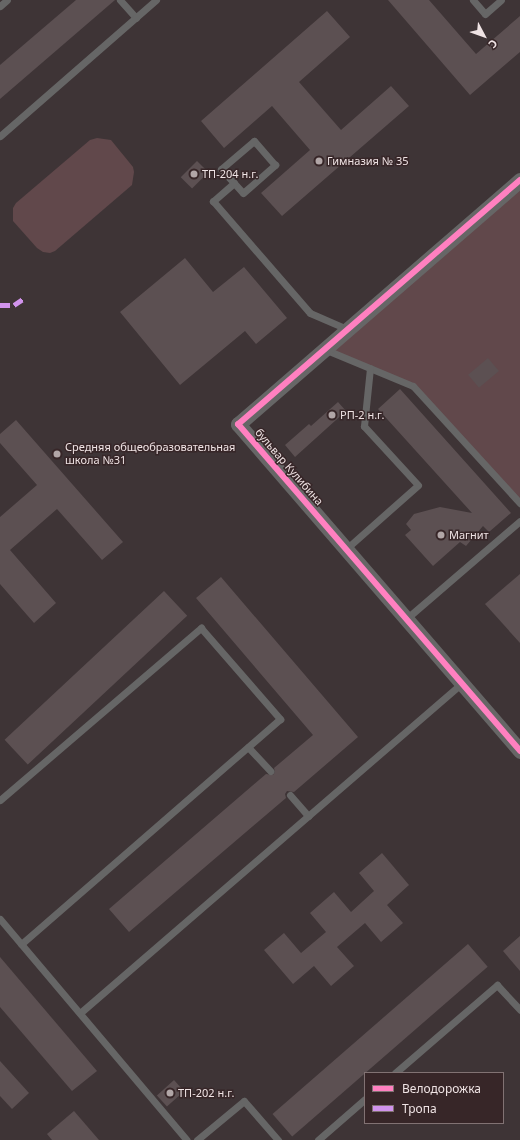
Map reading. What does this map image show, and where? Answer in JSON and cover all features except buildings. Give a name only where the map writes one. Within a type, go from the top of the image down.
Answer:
[{"type":"street","name":"бульвар Кулибина","points":[[520,180],[238,424],[520,751]]},
{"type":"lane","points":[[0,6],[7,0]]},
{"type":"lane","points":[[120,0],[136,18]]},
{"type":"lane","points":[[0,136],[156,0]]},
{"type":"lane","points":[[473,0],[485,14],[501,0]]},
{"type":"lane","points":[[254,141],[275,165],[243,193],[234,183],[221,169],[254,141]]},
{"type":"lane","points":[[234,183],[213,201],[310,313],[348,329]]},
{"type":"lane","points":[[324,350],[413,386],[520,503]]},
{"type":"lane","points":[[346,549],[418,485],[364,426],[370,368]]},
{"type":"lane","points":[[406,619],[520,521]]},
{"type":"lane","points":[[0,800],[201,628],[280,719],[22,944]]},
{"type":"lane","points":[[80,1013],[462,683]]},
{"type":"lane","points":[[248,747],[270,772]]},
{"type":"lane","points":[[290,795],[308,816]]},
{"type":"lane","points":[[0,919],[187,1140]]},
{"type":"lane","points":[[396,1072],[497,985],[520,1010]]},
{"type":"lane","points":[[318,1140],[364,1100]]},
{"type":"lane","points":[[197,1140],[244,1101],[278,1140]]},
{"type":"shaded area","points":[[97,138],[111,140],[133,167],[134,172],[132,185],[55,251],[50,253],[43,252],[37,248],[13,221],[13,208],[16,203],[90,140]]},
{"type":"shaded area","points":[[520,183],[520,501],[413,384],[327,349]]},
{"type":"marked path","points":[[0,305],[14,305],[23,299]]},
{"type":"cycle path","points":[[520,180],[238,424],[520,751]]},
{"type":"place","name":"Гимназия № 35","points":[[319,161]]},
{"type":"place","name":"ТП-204 н.г.","points":[[194,174]]},
{"type":"place","name":"РП-2 н.г.","points":[[332,415]]},
{"type":"place","name":"Средняя общеобразовательная школа №31","points":[[57,454]]},
{"type":"place","name":"Магнит","points":[[441,535]]},
{"type":"place","name":"ТП-202 н.г.","points":[[170,1093]]}]
